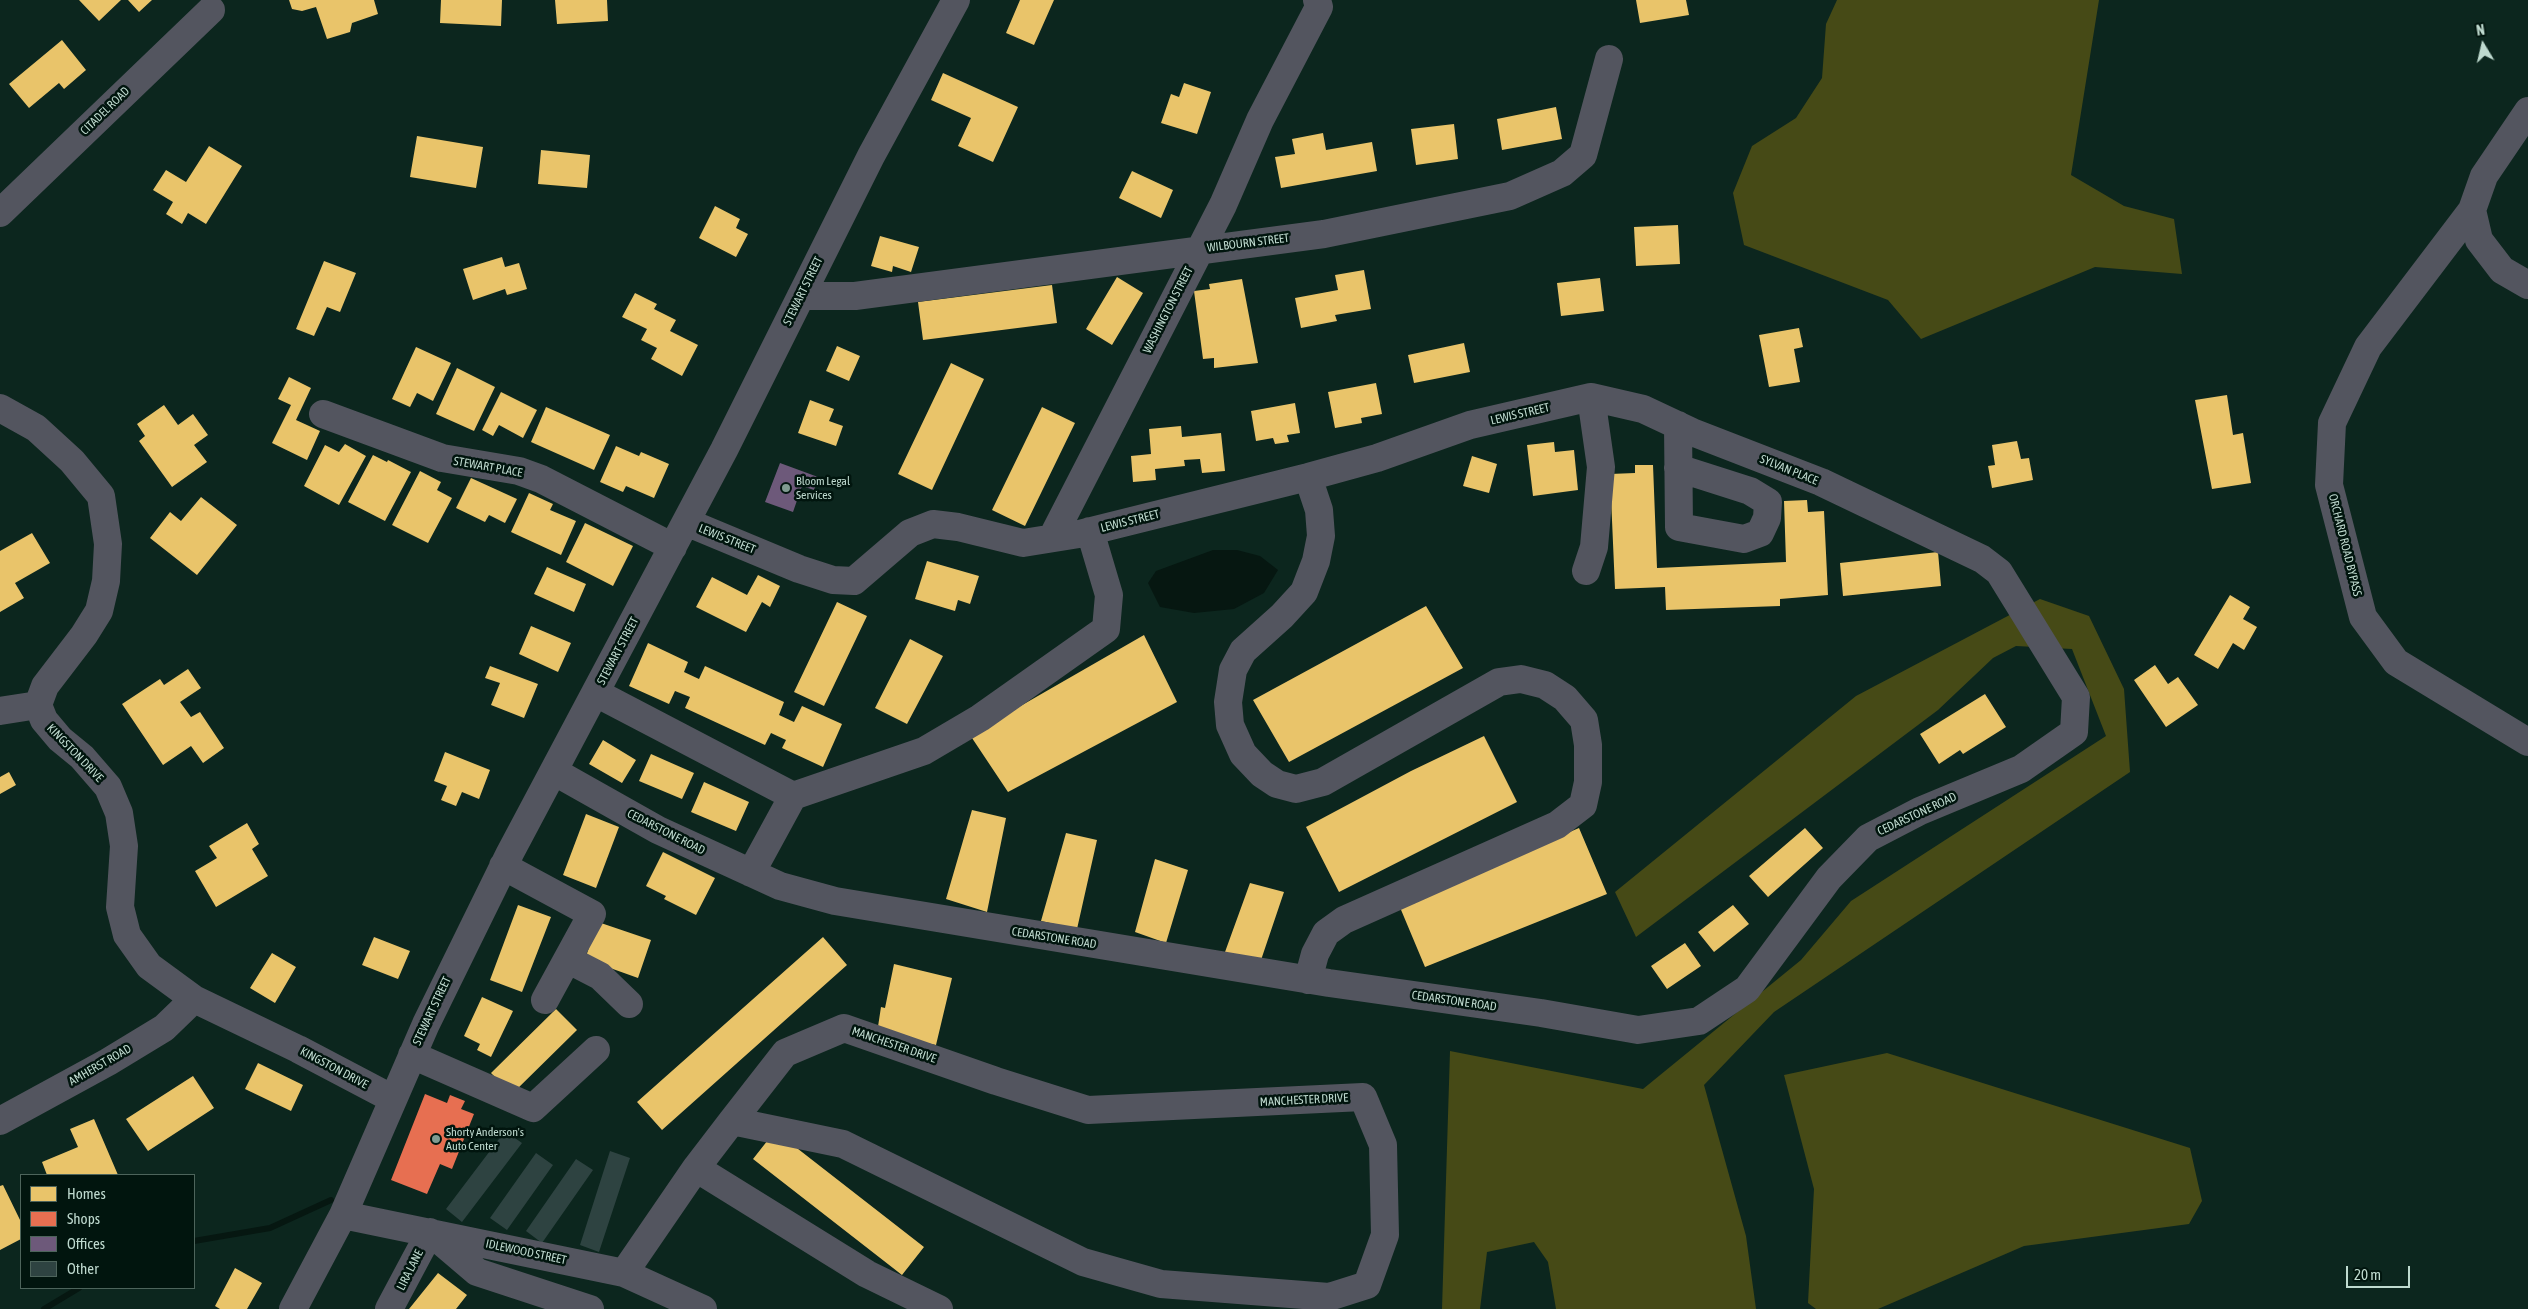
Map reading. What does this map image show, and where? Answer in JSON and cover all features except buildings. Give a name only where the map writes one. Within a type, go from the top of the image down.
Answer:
[{"type":"street","name":"STEWART STREET","points":[[293,1309],[343,1215],[412,1055],[503,866],[555,772],[686,522],[871,156],[956,0]]},
{"type":"street","name":"WASHINGTON STREET","points":[[1052,538],[1222,204],[1260,120],[1319,8],[1317,0]]},
{"type":"street","name":"CITADEL ROAD","points":[[0,213],[211,10]]},
{"type":"street","name":"WILBOURN STREET","points":[[801,296],[855,296],[1199,249],[1324,234],[1510,196],[1562,173],[1583,155],[1609,59]]},
{"type":"street","name":"ORCHARD ROAD BYPASS","points":[[2528,111],[2484,176],[2472,210],[2368,347],[2332,423],[2329,485],[2363,617],[2396,662],[2528,742]]},
{"type":"street","points":[[2472,210],[2479,240],[2502,270],[2528,285]]},
{"type":"street","points":[[1586,571],[1594,547],[1601,466],[1591,397]]},
{"type":"street","name":"LEWIS STREET","points":[[686,522],[799,569],[833,580],[854,581],[910,533],[933,524],[958,527],[1023,543],[1090,531],[1377,458],[1470,425],[1591,397]]},
{"type":"street","name":"SYLVAN PLACE","points":[[1591,397],[1643,409],[1678,425],[1821,482],[1982,559]]},
{"type":"street","points":[[0,408],[36,428],[72,461],[101,496],[108,544],[106,582],[99,611],[84,635],[45,686],[38,706],[0,711]]},
{"type":"street","name":"STEWART PLACE","points":[[323,414],[442,458],[519,471],[541,479],[673,547]]},
{"type":"street","points":[[1678,425],[1678,468]]},
{"type":"street","points":[[1308,477],[1320,510],[1321,536],[1313,569],[1304,592],[1282,616],[1243,651],[1233,670],[1228,702],[1230,726],[1243,754],[1262,774],[1277,784],[1296,789],[1323,782],[1499,682],[1521,679],[1545,685],[1565,698],[1584,720],[1588,745],[1588,782],[1583,805],[1557,825],[1344,920],[1326,933],[1315,954],[1308,980]]},
{"type":"street","points":[[751,873],[793,796],[924,750],[980,718],[1106,629],[1109,595],[1090,531]]},
{"type":"street","name":"CEDARSTONE ROAD","points":[[555,772],[658,830],[751,873],[780,886],[835,901],[1308,980],[1541,1013],[1638,1030],[1699,1021],[1747,989],[1829,878],[1868,838],[1920,810],[2021,768],[2074,732],[2076,697],[1999,572],[1982,559]]},
{"type":"street","points":[[596,693],[793,796]]},
{"type":"street","name":"KINGSTON DRIVE","points":[[38,706],[44,720],[60,739],[82,757],[108,787],[119,813],[124,846],[120,907],[127,936],[149,966],[194,999],[298,1049],[392,1099]]},
{"type":"street","points":[[503,866],[592,914],[569,960],[545,1000]]},
{"type":"street","points":[[569,960],[600,976],[629,1004]]},
{"type":"street","name":"AMHERST ROAD","points":[[0,1121],[108,1062],[164,1028],[194,999]]},
{"type":"street","name":"MANCHESTER DRIVE","points":[[624,1273],[696,1168],[732,1121],[785,1053],[844,1028],[996,1081],[1088,1110],[1363,1097],[1383,1145],[1385,1235],[1367,1285],[1329,1297],[1161,1284],[1083,1262],[843,1144],[732,1121]]},
{"type":"street","points":[[412,1055],[533,1108],[596,1050]]},
{"type":"street","points":[[696,1168],[867,1274],[939,1309]]},
{"type":"street","name":"IDLEWOOD STREET","points":[[343,1215],[624,1273],[698,1308]]},
{"type":"street","points":[[430,1232],[477,1272],[590,1309]]},
{"type":"street","name":"LIRA LANE","points":[[389,1309],[430,1232]]},
{"type":"green space","points":[[1837,0],[2099,0],[2071,175],[2124,206],[2174,219],[2182,274],[2095,267],[1921,339],[1888,300],[1744,245],[1733,193],[1752,146],[1796,118],[1822,78],[1826,24]]},
{"type":"green space","points":[[2040,599],[2089,616],[2124,689],[2130,772],[1774,1012],[1704,1085],[1746,1236],[1756,1309],[1556,1309],[1548,1262],[1534,1242],[1487,1252],[1480,1309],[1442,1309],[1450,1051],[1643,1089],[1801,960],[1851,901],[2106,736],[2072,649],[2016,646],[1993,658],[1938,710],[1636,937],[1615,892],[1856,696]]},
{"type":"green space","points":[[1887,1053],[2190,1148],[2202,1201],[2189,1224],[2024,1246],[1878,1309],[1816,1309],[1808,1303],[1814,1189],[1784,1075]]},
{"type":"shaded area","points":[[1213,550],[1237,550],[1260,556],[1278,570],[1264,593],[1234,609],[1194,613],[1160,607],[1148,583],[1156,571]]},
{"type":"waterway","points":[[195,1241],[270,1228],[331,1200]]},
{"type":"waterway","points":[[44,1309],[77,1289]]},
{"type":"place","name":"Bloom Legal Services","points":[[786,488]]},
{"type":"place","name":"Shorty Anderson's Auto Center","points":[[436,1139]]}]
